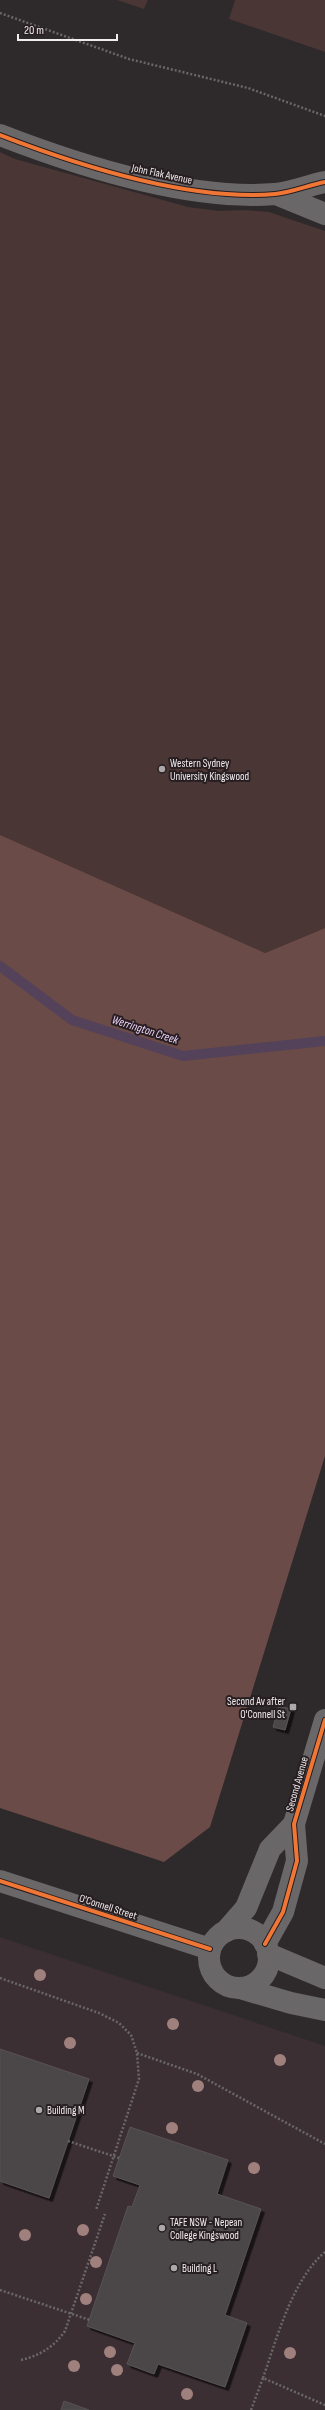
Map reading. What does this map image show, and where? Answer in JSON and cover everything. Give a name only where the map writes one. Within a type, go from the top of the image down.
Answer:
[{"type":"street","name":"John Flak Avenue","points":[[0,135],[75,160],[173,186],[223,194],[276,194],[325,182]]},
{"type":"street","name":"John Flak Avenue","points":[[276,194],[325,214]]},
{"type":"street","name":"Second Avenue","points":[[266,1949],[283,1912],[297,1861],[294,1824],[325,1720]]},
{"type":"street","name":"Second Avenue","points":[[226,1931],[246,1908],[270,1849],[294,1824]]},
{"type":"street","name":"O'Connell Street","points":[[0,1881],[210,1949]]},
{"type":"street","points":[[325,1978],[266,1949],[257,1935],[246,1929],[234,1928],[226,1931],[216,1938],[210,1949],[209,1962],[214,1975],[227,1986],[240,1988],[291,2003],[325,2010]]},
{"type":"street","points":[[240,1988],[249,1987],[260,1978],[266,1970],[266,1949]]},
{"type":"path","points":[[0,13],[129,59],[248,88],[325,116]]},
{"type":"path","points":[[0,1978],[99,2013],[118,2023],[131,2035],[137,2053],[139,2079],[96,2210]]},
{"type":"path","points":[[137,2053],[197,2074],[325,2144]]},
{"type":"path","points":[[68,2141],[119,2158]]},
{"type":"path","points":[[20,2360],[39,2354],[59,2340],[71,2314],[105,2214]]},
{"type":"path","points":[[252,2410],[291,2303],[304,2277],[325,2252]]},
{"type":"path","points":[[0,2290],[90,2320]]},
{"type":"path","points":[[263,2378],[325,2405]]},
{"type":"shaded area","points":[[117,0],[148,0],[144,9]]},
{"type":"shaded area","points":[[235,0],[325,0],[325,52],[229,19]]},
{"type":"shaded area","points":[[0,152],[15,159],[188,207],[219,211],[243,210],[269,212],[325,231],[325,928],[265,953],[0,839]]},
{"type":"shaded area","points":[[0,835],[265,953],[325,928],[325,1456],[210,1827],[164,1862],[0,1808]]},
{"type":"shaded area","name":"TAFE NSW - Nepean College Kingswood","points":[[0,1937],[325,2046],[325,2410],[0,2410]]},
{"type":"building","points":[[279,1706],[291,1709],[285,1730],[273,1727]]},
{"type":"building","name":"Building M","points":[[0,2049],[89,2079],[49,2198],[0,2181]]},
{"type":"building","name":"Building L","points":[[130,2127],[228,2160],[217,2194],[261,2209],[225,2315],[247,2323],[225,2387],[158,2364],[154,2374],[127,2364],[135,2343],[87,2326],[128,2206],[132,2207],[140,2185],[113,2176]]},
{"type":"building","points":[[64,2401],[89,2410],[61,2410]]},
{"type":"waterway","name":"Werrington Creek","points":[[0,966],[72,1020],[183,1056],[325,1041]]},
{"type":"cycle path","points":[[0,135],[31,147],[99,169],[171,187],[242,195],[275,194],[325,182]]},
{"type":"cycle path","points":[[265,1944],[283,1912],[297,1861],[294,1824],[325,1720]]},
{"type":"cycle path","points":[[0,1881],[210,1949]]},
{"type":"place","name":"Western Sydney University Kingswood","points":[[162,769]]},
{"type":"place","name":"Second Av after O'Connell St","points":[[293,1707]]},
{"type":"place","name":"Building M","points":[[39,2110]]},
{"type":"place","name":"TAFE NSW - Nepean College Kingswood","points":[[162,2228]]},
{"type":"place","name":"Building L","points":[[174,2268]]}]
